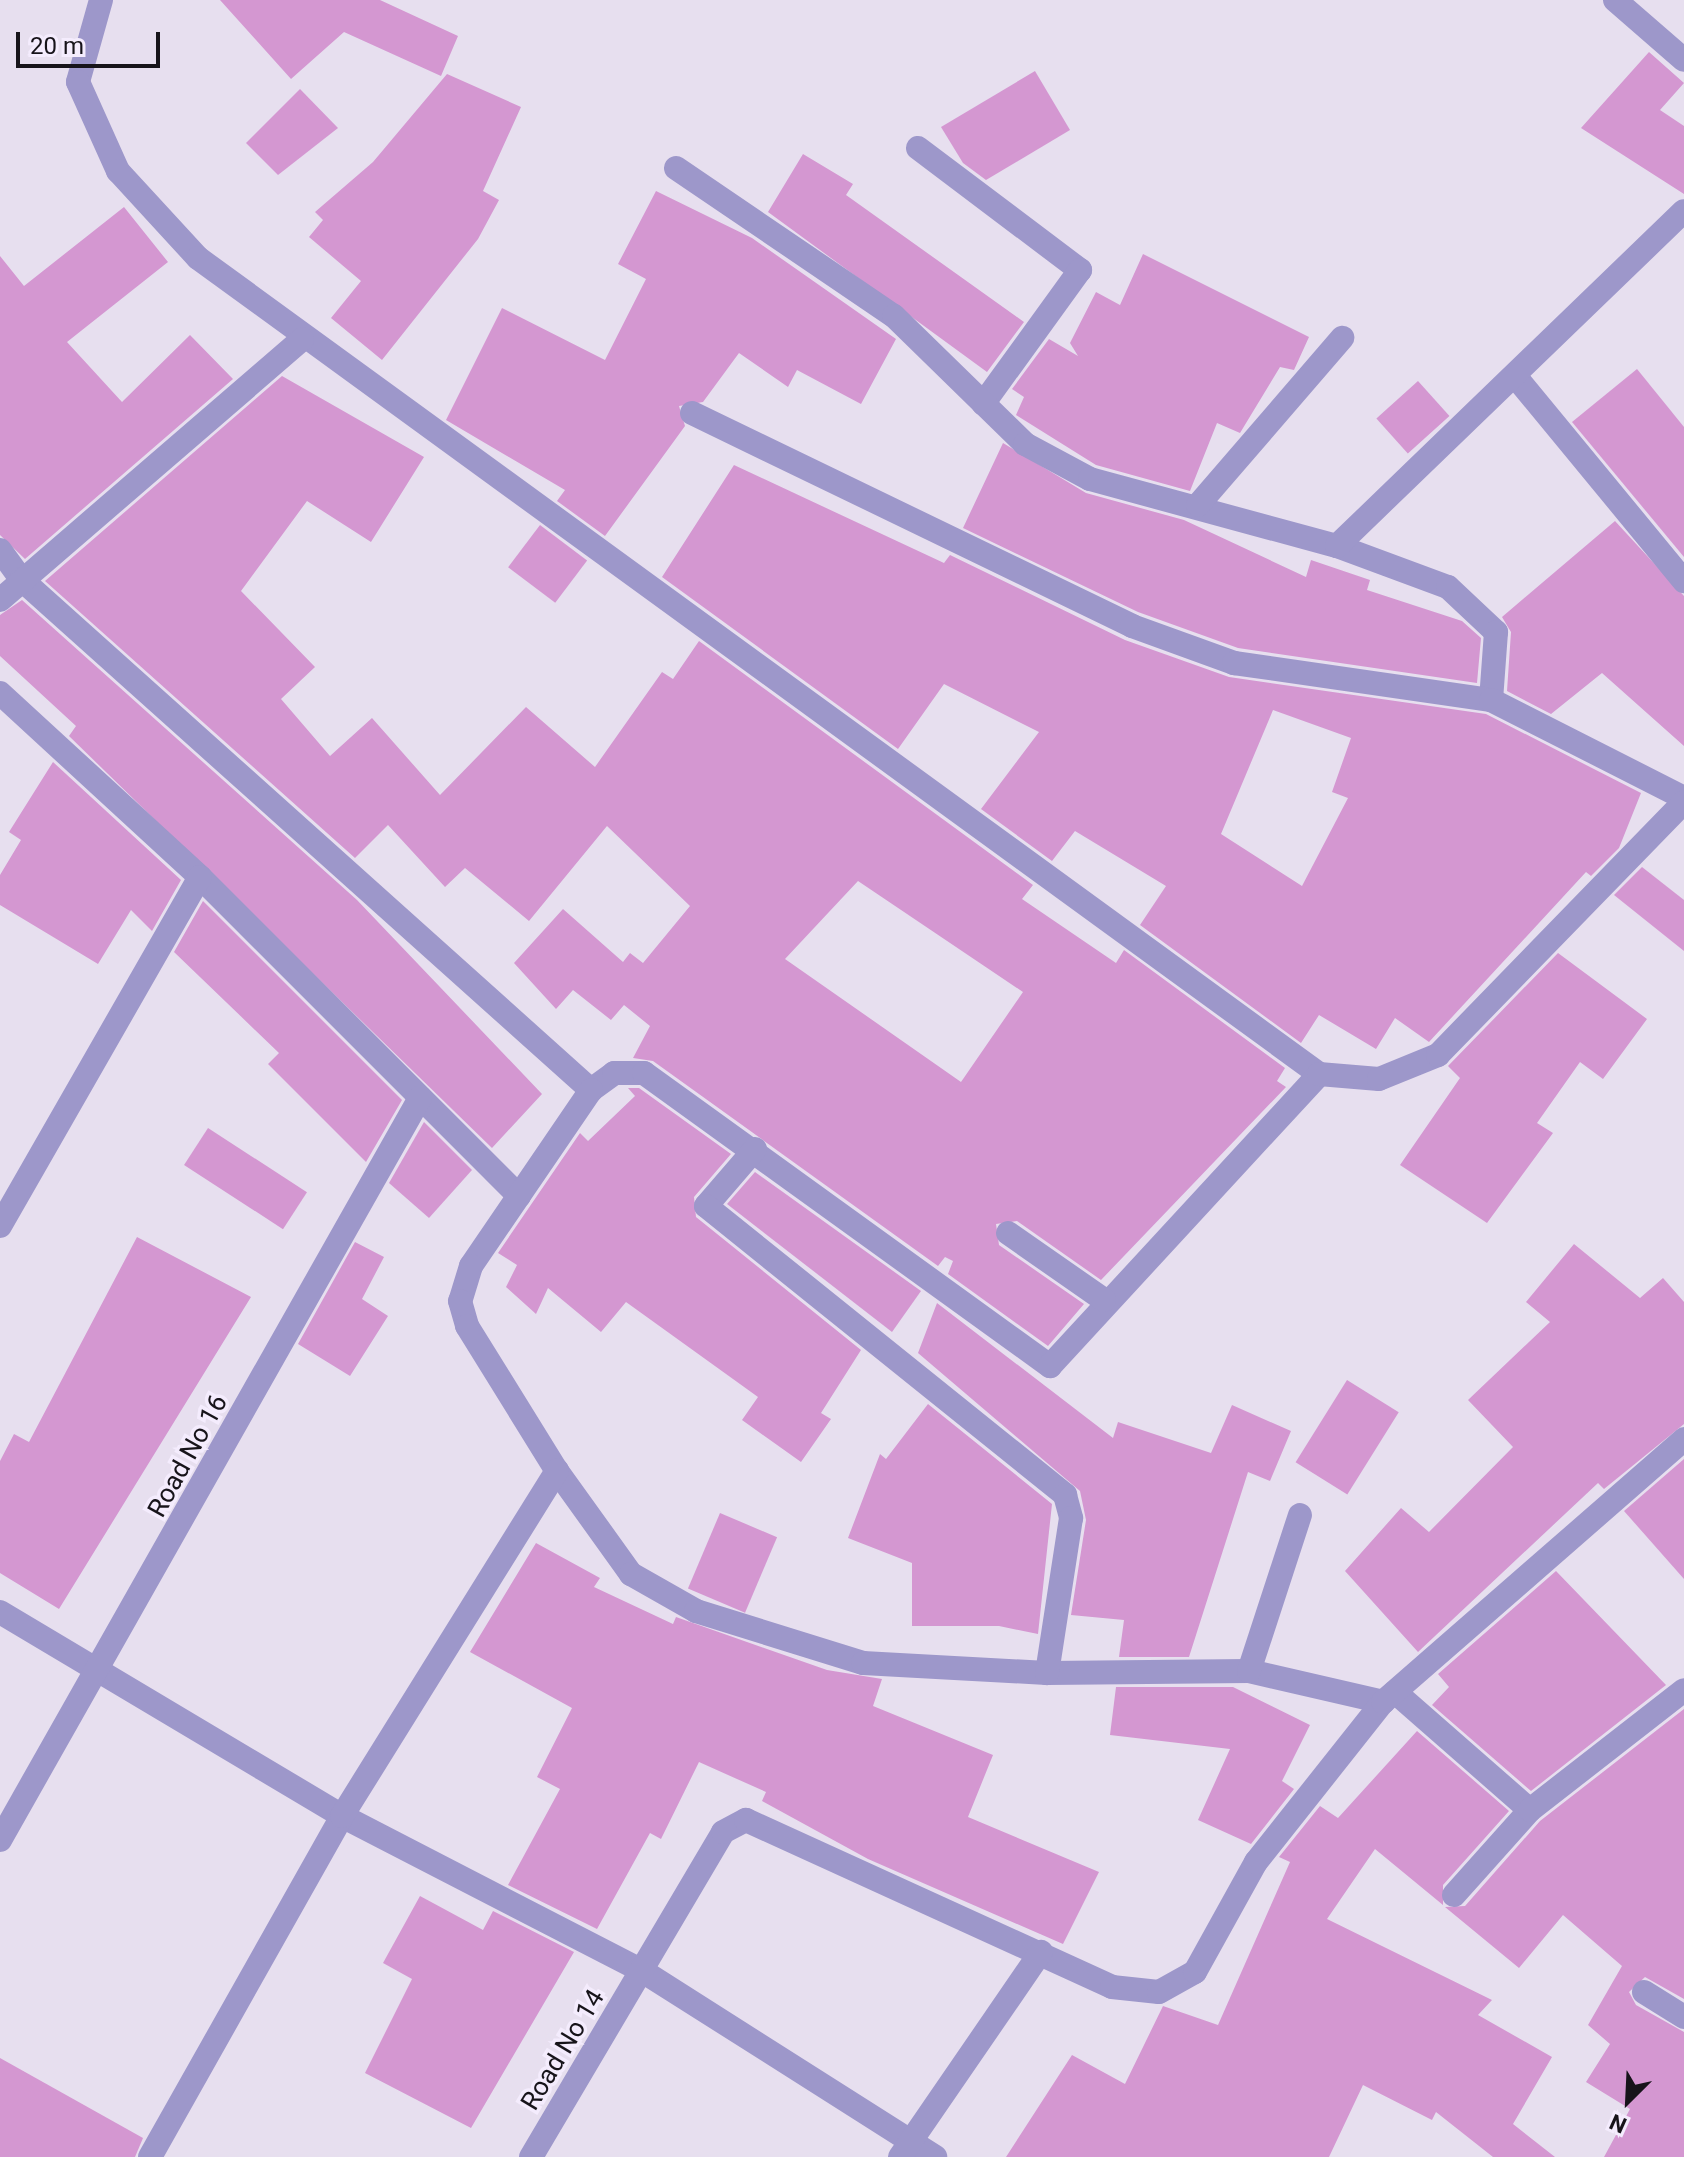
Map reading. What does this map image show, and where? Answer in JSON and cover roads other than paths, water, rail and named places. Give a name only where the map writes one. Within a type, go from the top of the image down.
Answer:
[{"type":"street","points":[[101,0],[78,82],[118,171],[198,258],[302,339],[1319,1074],[1379,1079],[1438,1055],[1684,800],[1491,700],[1234,663],[1132,626],[692,413]]},
{"type":"street","points":[[1615,0],[1684,60]]},
{"type":"street","points":[[918,148],[1080,270],[983,404]]},
{"type":"street","points":[[676,168],[894,316],[1025,444],[1090,479],[1198,505],[1337,546],[1448,587],[1477,608],[1496,632],[1491,700]]},
{"type":"street","points":[[1337,546],[1684,211]]},
{"type":"street","points":[[1198,505],[1342,338]]},
{"type":"street","points":[[0,600],[302,339]]},
{"type":"street","points":[[1515,376],[1684,581]]},
{"type":"street","points":[[0,550],[21,579],[591,1090]]},
{"type":"street","points":[[0,693],[200,877],[519,1196]]},
{"type":"street","points":[[0,1226],[200,877]]},
{"type":"street","points":[[1319,1074],[1104,1300],[1050,1366],[755,1149],[644,1073],[614,1073],[591,1090],[471,1266],[460,1301],[467,1326],[557,1471],[631,1574],[696,1611],[863,1663],[1047,1673],[1249,1671],[1389,1697],[1530,1810]]},
{"type":"street","name":"Road No 16","points":[[0,1840],[98,1675],[420,1098]]},
{"type":"street","points":[[755,1149],[706,1206],[1065,1495],[1071,1518],[1047,1673]]},
{"type":"street","points":[[1008,1233],[1104,1300]]},
{"type":"street","points":[[905,2149],[1041,1952],[1112,1987],[1159,1992],[1195,1972],[1256,1862],[1389,1697],[1684,1439]]},
{"type":"street","points":[[150,2157],[342,1816],[557,1471]]},
{"type":"street","points":[[1249,1671],[1300,1515]]},
{"type":"street","points":[[0,1612],[98,1675],[342,1816],[644,1972],[905,2149],[935,2157]]},
{"type":"street","points":[[1454,1895],[1530,1810],[1684,1690]]},
{"type":"street","name":"Road No 14","points":[[531,2157],[644,1972],[723,1832],[746,1820],[1041,1952]]},
{"type":"street","points":[[1644,1992],[1684,2017]]}]
